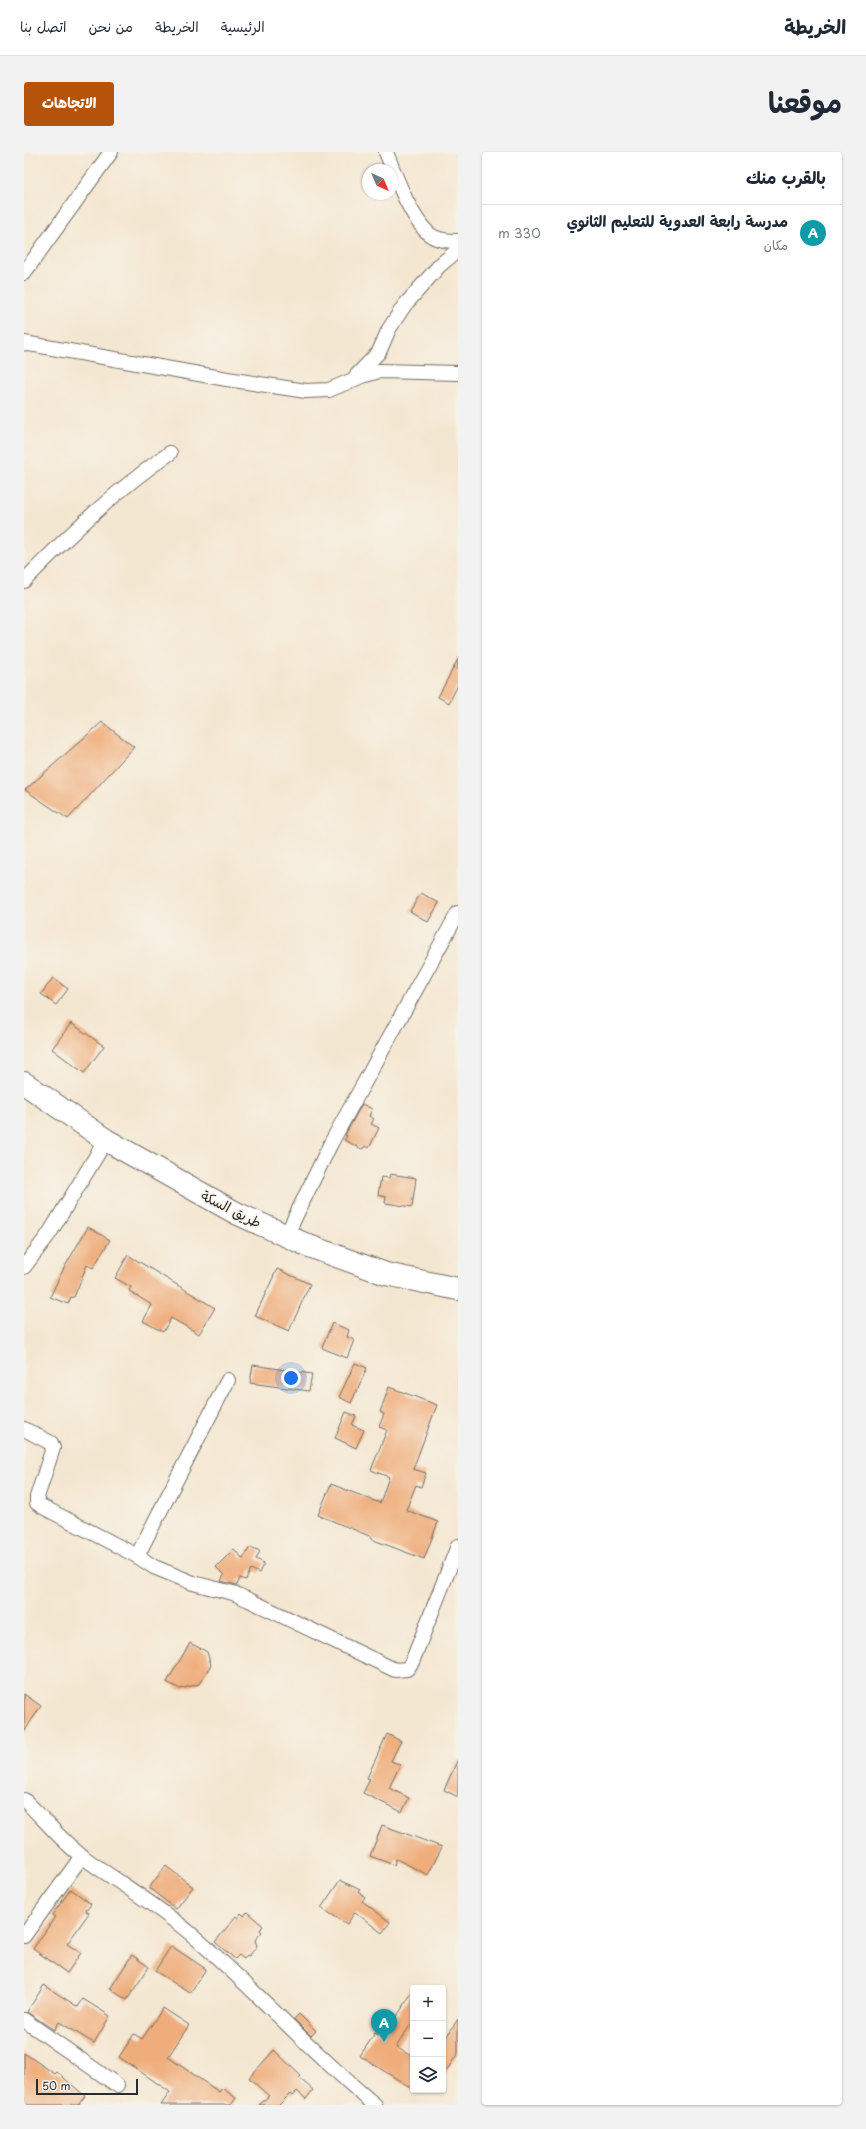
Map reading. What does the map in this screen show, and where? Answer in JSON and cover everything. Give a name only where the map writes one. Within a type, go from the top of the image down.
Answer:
[{"type":"main road","name":"طريق السكة","points":[[24,1083],[106,1140],[236,1213],[309,1246],[386,1274],[458,1289]]},
{"type":"street","points":[[24,273],[111,152]]},
{"type":"street","points":[[386,152],[412,211],[421,224],[434,237],[458,241]]},
{"type":"street","points":[[350,381],[379,352],[389,329],[404,306],[440,265],[458,250]]},
{"type":"street","points":[[24,343],[226,379],[306,391],[329,390],[379,371],[458,373]]},
{"type":"street","points":[[24,581],[48,556],[139,474],[170,453]]},
{"type":"street","points":[[286,1236],[331,1143],[458,913]]},
{"type":"street","points":[[24,1267],[49,1234],[106,1140]]},
{"type":"street","points":[[137,1556],[228,1380]]},
{"type":"street","points":[[24,1429],[52,1443],[54,1448],[37,1497],[38,1503],[117,1547],[137,1556],[154,1567],[193,1583],[233,1593],[395,1670],[407,1669],[412,1662],[458,1546]]},
{"type":"street","points":[[24,1800],[82,1856],[162,1910],[191,1934],[246,1983],[335,2069],[376,2105]]},
{"type":"street","points":[[24,1936],[82,1856]]},
{"type":"street","points":[[24,2020],[117,2085]]},
{"type":"building","points":[[458,659],[458,685],[449,703],[438,697]]},
{"type":"building","points":[[102,722],[134,747],[68,819],[25,790]]},
{"type":"building","points":[[421,893],[439,903],[428,922],[410,911]]},
{"type":"building","points":[[53,978],[68,989],[56,1005],[41,994]]},
{"type":"building","points":[[71,1023],[104,1046],[84,1073],[52,1049]]},
{"type":"building","points":[[362,1104],[372,1109],[369,1116],[374,1119],[371,1124],[379,1128],[369,1148],[366,1146],[362,1149],[344,1140],[347,1136],[345,1135]]},
{"type":"building","points":[[390,1174],[416,1178],[412,1207],[385,1203],[386,1197],[378,1195],[381,1177],[389,1178]]},
{"type":"building","points":[[88,1227],[110,1240],[93,1268],[87,1265],[74,1297],[71,1297],[68,1304],[50,1297],[64,1268]]},
{"type":"building","points":[[128,1255],[215,1308],[199,1334],[171,1318],[163,1332],[143,1321],[152,1305],[129,1291],[131,1287],[115,1278]]},
{"type":"building","points":[[277,1269],[310,1284],[289,1331],[255,1316]]},
{"type":"building","points":[[332,1323],[349,1330],[347,1337],[354,1340],[347,1358],[322,1348]]},
{"type":"building","points":[[355,1363],[367,1368],[351,1403],[339,1397]]},
{"type":"building","points":[[253,1365],[312,1374],[309,1391],[250,1383]]},
{"type":"building","points":[[389,1387],[437,1405],[413,1469],[426,1473],[421,1487],[416,1485],[406,1510],[438,1522],[424,1559],[371,1539],[372,1537],[318,1515],[331,1484],[380,1503],[389,1477],[371,1470],[387,1430],[379,1427],[384,1414],[380,1412]]},
{"type":"building","points":[[346,1412],[356,1416],[352,1425],[364,1430],[356,1448],[335,1438]]},
{"type":"building","points":[[250,1547],[260,1551],[256,1559],[264,1563],[259,1573],[251,1569],[246,1580],[240,1578],[237,1585],[221,1581],[224,1575],[216,1567],[234,1549],[243,1559]]},
{"type":"building","points":[[190,1643],[207,1652],[211,1665],[199,1684],[180,1689],[167,1682]]},
{"type":"building","points":[[24,1694],[41,1706],[24,1732]]},
{"type":"building","points":[[387,1734],[401,1741],[391,1761],[400,1765],[389,1788],[409,1798],[402,1812],[363,1793],[370,1779],[367,1778]]},
{"type":"building","points":[[458,1759],[458,1797],[444,1790]]},
{"type":"building","points":[[382,1825],[442,1847],[428,1875],[396,1859],[394,1865],[370,1856]]},
{"type":"building","points":[[166,1866],[193,1887],[176,1909],[149,1888]]},
{"type":"building","points":[[340,1880],[360,1890],[358,1892],[365,1897],[362,1901],[390,1922],[382,1933],[355,1912],[347,1924],[321,1908]]},
{"type":"building","points":[[71,1889],[91,1904],[86,1911],[89,1913],[67,1944],[81,1953],[67,1973],[33,1949],[55,1917],[52,1915]]},
{"type":"building","points":[[247,1912],[263,1926],[260,1930],[262,1932],[255,1940],[257,1946],[249,1956],[247,1955],[244,1959],[239,1955],[235,1959],[215,1942],[236,1916],[238,1918],[241,1913],[244,1916]]},
{"type":"building","points":[[171,1946],[206,1969],[190,1993],[155,1971]]},
{"type":"building","points":[[132,1955],[149,1967],[127,2000],[110,1989]]},
{"type":"building","points":[[44,1985],[78,2007],[83,1999],[110,2016],[94,2043],[59,2022],[54,2030],[27,2012]]},
{"type":"building","points":[[410,1996],[410,2026],[396,2047],[410,2055],[410,2087],[360,2056],[375,2033],[383,2038]]},
{"type":"building","points":[[163,2008],[189,2025],[168,2057],[219,2092],[222,2088],[236,2098],[231,2105],[161,2105],[170,2092],[119,2057],[134,2034],[142,2039]]},
{"type":"building","points":[[299,2014],[316,2031],[311,2036],[294,2019]]},
{"type":"building","points":[[458,2019],[458,2053],[446,2071],[446,2057],[446,2037]]},
{"type":"building","points":[[274,2050],[301,2076],[299,2078],[313,2090],[306,2099],[297,2091],[292,2096],[290,2094],[279,2105],[259,2105],[269,2096],[249,2078]]},
{"type":"building","points":[[24,2053],[55,2074],[57,2072],[85,2096],[78,2105],[24,2105]]},
{"type":"place","name":"مدرسة رابعة العدوية للتعليم الثانوي","points":[[384,2042]]}]
